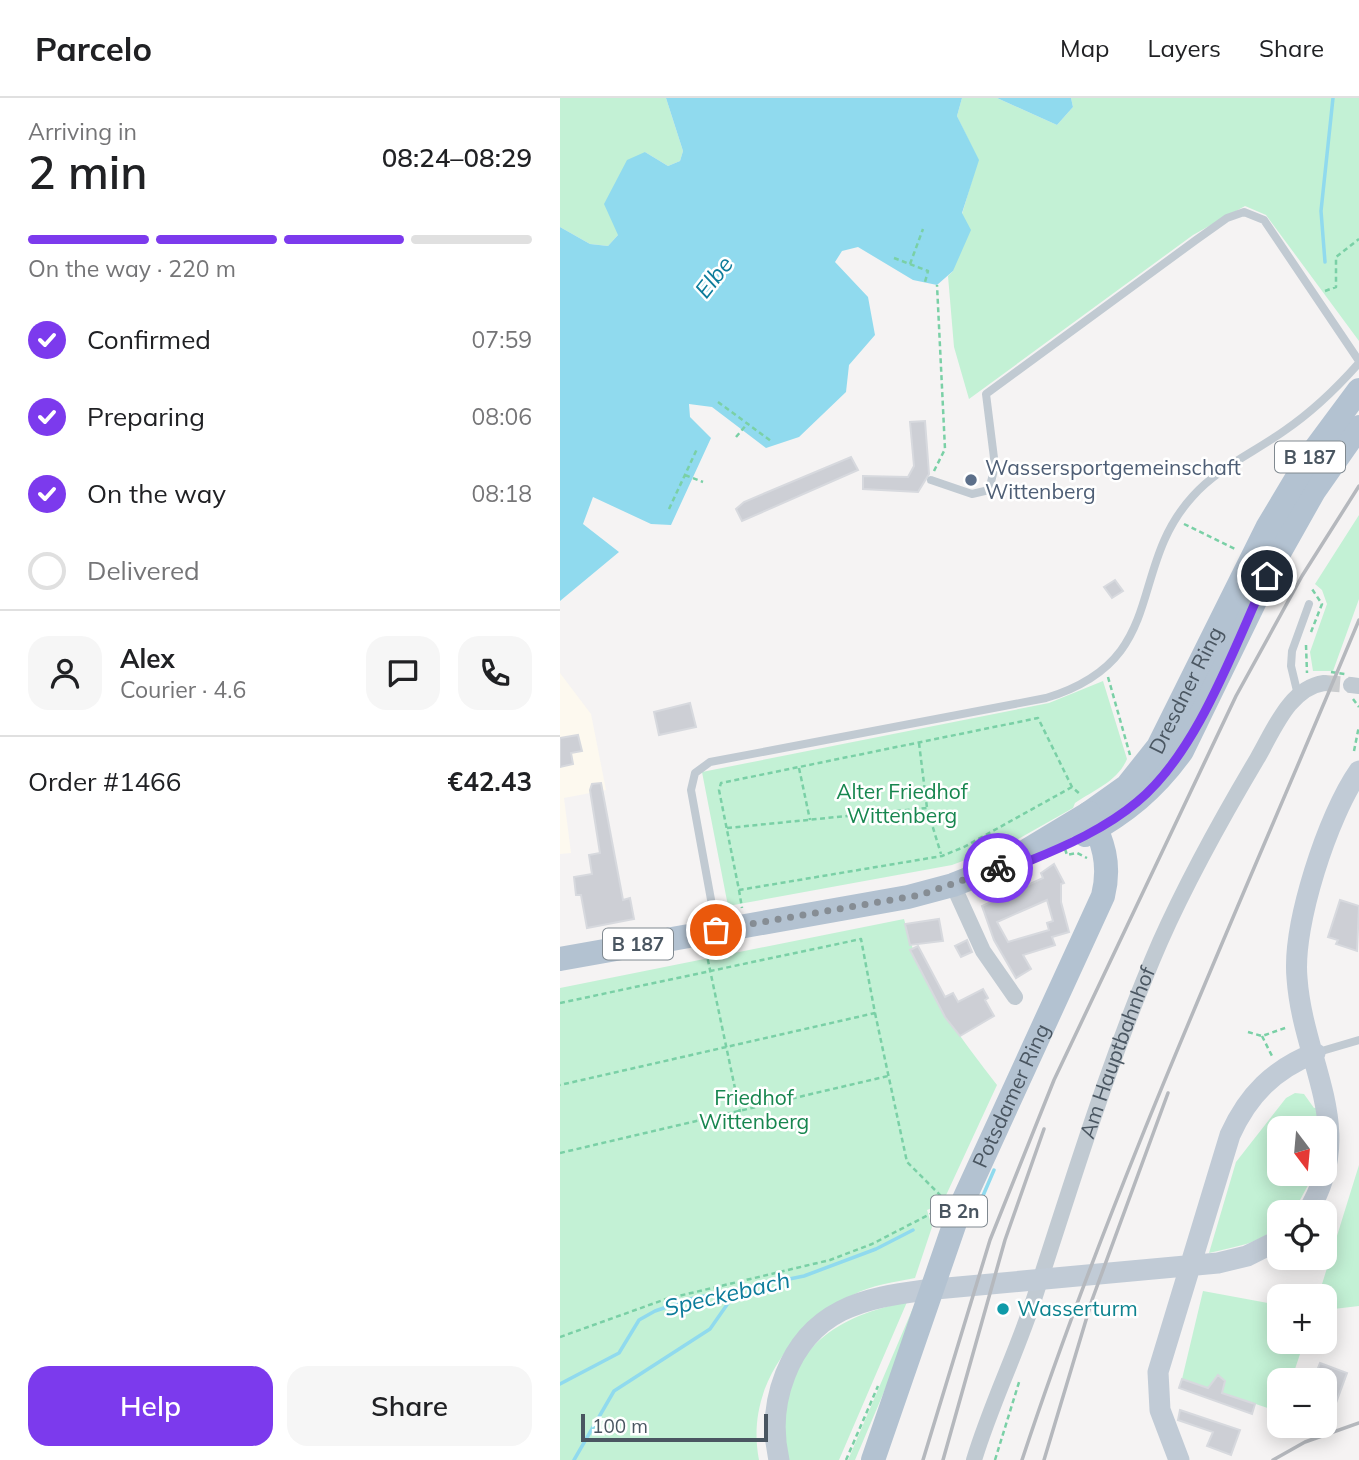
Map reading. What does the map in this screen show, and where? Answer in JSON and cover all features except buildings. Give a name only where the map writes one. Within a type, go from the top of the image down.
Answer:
[{"type":"main road","name":"Dresdner Ring","points":[[953,885],[1002,866],[1093,820],[1127,786],[1158,747],[1304,466],[1359,390]]},
{"type":"main road","name":"Dresdner Ring","points":[[1256,561],[1314,491],[1359,427]]},
{"type":"main road","name":"Potsdamer Ring","points":[[873,1460],[960,1208],[1103,896],[1107,863],[1093,820]]},
{"type":"main road","name":"B 187","points":[[560,959],[908,897],[953,885]]},
{"type":"street","name":"Am Hauptbahnhof","points":[[974,1460],[991,1405],[1035,1297],[1113,1059],[1161,941],[1245,779],[1311,688]]},
{"type":"street","points":[[1314,1200],[1327,1175],[1335,1131],[1333,1113],[1297,986],[1298,936],[1335,817],[1356,761]]},
{"type":"street","points":[[953,885],[983,951],[1015,997]]},
{"type":"street","points":[[1179,1460],[1160,1410],[1158,1372],[1230,1135],[1245,1105],[1261,1086],[1287,1065],[1315,1053]]},
{"type":"street","points":[[779,1460],[775,1436],[776,1407],[784,1379],[798,1352],[817,1329],[840,1312],[891,1295],[1236,1259],[1267,1245]]},
{"type":"lane","points":[[709,931],[691,790],[695,773],[710,762],[1046,698],[1070,690],[1104,668],[1134,631],[1161,547],[1175,519],[1192,496],[1212,478],[1312,411],[1359,362],[1264,220],[1244,212],[1227,218],[986,394],[995,466],[989,491],[972,494],[931,480]]},
{"type":"lane","points":[[1309,604],[1292,651],[1293,681],[1311,688]]},
{"type":"lane","points":[[1315,1053],[1359,1040]]},
{"type":"path","points":[[910,264],[923,229]]},
{"type":"path","points":[[1315,294],[1336,287],[1336,257],[1359,239]]},
{"type":"path","points":[[894,258],[928,271],[925,282]]},
{"type":"path","points":[[931,480],[945,449],[937,285]]},
{"type":"path","points":[[718,402],[771,441]]},
{"type":"path","points":[[736,437],[747,424]]},
{"type":"path","points":[[669,509],[697,449]]},
{"type":"path","points":[[685,475],[703,482]]},
{"type":"path","points":[[1175,519],[1256,561]]},
{"type":"path","points":[[1310,634],[1322,604],[1312,589]]},
{"type":"path","points":[[1306,643],[1304,661],[1311,688]]},
{"type":"path","points":[[1104,668],[1132,762]]},
{"type":"path","points":[[1038,718],[1072,787],[964,847],[942,856],[739,890],[719,790],[721,783],[798,768],[1038,718]]},
{"type":"path","points":[[1356,761],[1359,726]]},
{"type":"path","points":[[919,743],[927,808],[942,856]]},
{"type":"path","points":[[798,768],[810,820]]},
{"type":"path","points":[[727,828],[927,808]]},
{"type":"path","points":[[709,931],[710,969],[740,1112]]},
{"type":"path","points":[[560,1003],[861,939],[907,1162],[944,1198],[947,1205]]},
{"type":"path","points":[[560,1086],[875,1013]]},
{"type":"path","points":[[1248,1032],[1262,1036],[1287,1027]]},
{"type":"path","points":[[1262,1036],[1273,1059]]},
{"type":"path","points":[[560,1153],[888,1076]]},
{"type":"path","points":[[560,1337],[666,1299],[830,1259],[872,1244],[928,1214]]},
{"type":"path","points":[[995,1460],[1020,1378]]},
{"type":"shaded area","points":[[560,673],[591,714],[606,790],[564,798],[571,853],[560,854]]},
{"type":"green space","points":[[560,98],[666,98],[683,151],[680,161],[668,166],[645,152],[618,235],[608,246],[590,244],[560,227]]},
{"type":"green space","points":[[962,98],[997,98],[1057,125],[1073,107],[1071,98],[1359,98],[1359,341],[1266,215],[1245,206],[1193,235],[969,399],[954,347],[948,276],[953,271],[962,214],[978,160],[957,116]]},
{"type":"green space","points":[[1359,515],[1359,599],[1333,671],[1313,671],[1310,652],[1327,604],[1322,590],[1315,584]]},
{"type":"green space","name":"Alter Friedhof Wittenberg","points":[[1103,681],[1127,759],[1112,779],[1075,803],[1073,808],[1011,843],[952,865],[728,906],[702,772],[1049,703]]},
{"type":"green space","name":"Friedhof Wittenberg","points":[[904,919],[920,966],[941,1007],[997,1085],[942,1204],[927,1210],[932,1227],[915,1278],[875,1286],[853,1295],[811,1325],[793,1343],[778,1363],[759,1408],[759,1460],[560,1460],[560,988]]},
{"type":"green space","points":[[1295,1093],[1304,1094],[1314,1108],[1319,1107],[1320,1116],[1272,1116],[1286,1098]]},
{"type":"green space","points":[[1267,1122],[1267,1186],[1308,1186],[1300,1200],[1267,1200],[1267,1234],[1246,1244],[1209,1253],[1236,1162]]},
{"type":"green space","points":[[1359,1165],[1359,1306],[1337,1309],[1337,1284],[1322,1284],[1326,1270],[1337,1270],[1337,1236]]},
{"type":"green space","points":[[1203,1291],[1267,1303],[1267,1354],[1300,1354],[1295,1368],[1267,1368],[1267,1408],[1182,1379]]},
{"type":"green space","points":[[916,1301],[895,1366],[855,1460],[848,1460]]},
{"type":"green space","points":[[907,1302],[839,1460],[787,1460],[785,1427],[788,1398],[796,1373],[808,1352],[826,1335],[848,1321],[875,1310]]},
{"type":"water","name":"Elbe","points":[[666,98],[962,98],[957,116],[979,160],[962,213],[971,230],[953,271],[937,285],[913,280],[858,247],[842,251],[835,262],[868,297],[875,335],[849,365],[846,392],[799,437],[766,448],[712,407],[689,404],[690,417],[711,438],[671,525],[651,524],[593,497],[583,524],[619,552],[560,601],[560,227],[590,244],[608,246],[618,235],[604,204],[627,160],[645,152],[668,166],[680,161],[683,151]]},
{"type":"water","points":[[997,98],[1071,98],[1073,107],[1057,125]]},
{"type":"waterway","name":"Speckebach","points":[[1325,262],[1321,211],[1333,98]]},
{"type":"waterway","name":"Speckebach","points":[[969,1221],[973,1219],[994,1170]]},
{"type":"waterway","name":"Speckebach","points":[[560,1384],[619,1353],[639,1320],[655,1311],[690,1299],[804,1276],[876,1249],[913,1230]]},
{"type":"waterway","points":[[574,1460],[614,1391],[710,1329],[738,1289]]},
{"type":"tunnel","points":[[1324,683],[1351,685]]},
{"type":"railway","points":[[923,1460],[990,1240],[1054,1080],[1236,696],[1302,576],[1359,486]]},
{"type":"railway","points":[[1022,1460],[1098,1247],[1140,1142],[1359,620]]},
{"type":"railway","points":[[1044,1460],[1092,1300],[1168,1093]]},
{"type":"railway","points":[[943,1460],[1005,1240],[1044,1129]]},
{"type":"railway","points":[[1273,1460],[1305,1442],[1359,1423]]},
{"type":"way so far","points":[[716,930],[920,895],[998,868]]},
{"type":"place","name":"Wassersportgemeinschaft Wittenberg","points":[[971,480]]},
{"type":"place","name":"Wasserturm","points":[[1003,1309]]},
{"type":"route","points":[[998,868],[1026,863],[1056,849],[1125,812],[1151,790],[1182,751],[1204,711],[1267,576]]}]
